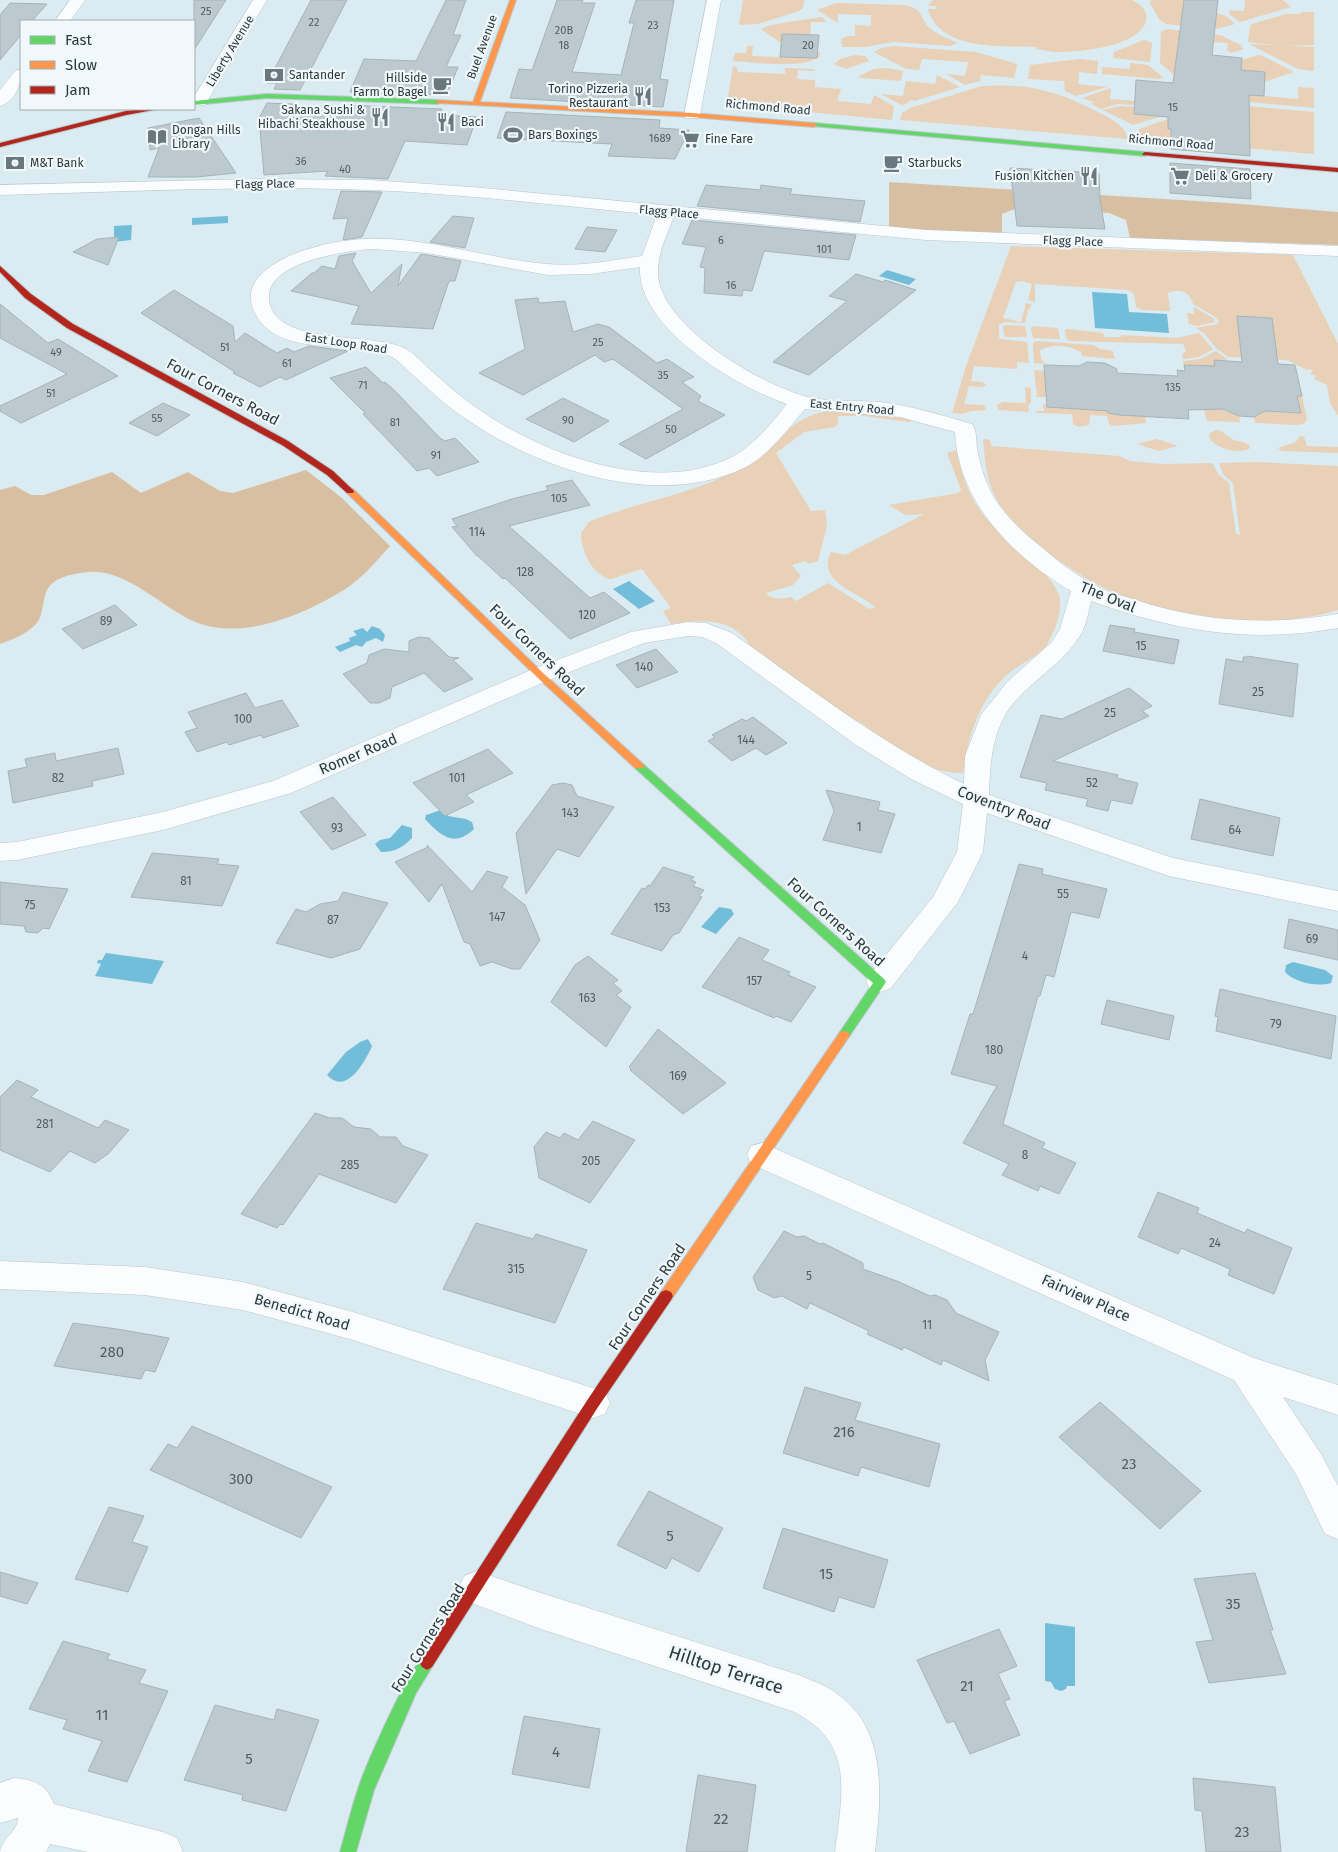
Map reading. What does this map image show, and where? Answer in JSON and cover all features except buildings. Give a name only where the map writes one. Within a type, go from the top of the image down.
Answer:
[{"type":"street","points":[[63,20],[78,0]]},
{"type":"street","name":"Liberty Avenue","points":[[196,103],[260,0]]},
{"type":"street","name":"Buel Avenue","points":[[476,103],[513,0]]},
{"type":"street","points":[[692,115],[714,0]]},
{"type":"street","points":[[0,77],[20,76]]},
{"type":"street","points":[[0,101],[20,76]]},
{"type":"street","name":"Richmond Road","points":[[196,103],[267,96],[476,103],[692,115],[1338,170]]},
{"type":"street","points":[[0,145],[126,113],[148,110]]},
{"type":"street","name":"Flagg Place","points":[[0,190],[261,184],[370,185],[472,192],[667,212],[926,235],[1338,251]]},
{"type":"street","name":"East Entry Road","points":[[667,212],[648,260],[652,291],[657,303],[689,338],[735,372],[800,402],[891,410],[965,428]]},
{"type":"street","name":"East Loop Road","points":[[648,260],[564,270],[536,268],[429,246],[399,244],[359,245],[322,251],[290,263],[268,277],[260,295],[265,313],[285,330],[315,340],[370,345],[397,352],[467,411],[496,430],[565,462],[620,474],[651,478],[681,478],[709,473],[735,464],[754,452],[800,402]]},
{"type":"street","name":"Four Corners Road","points":[[0,268],[28,296],[70,326],[285,443],[330,473],[540,675],[693,816],[880,982],[593,1404],[412,1688],[366,1789],[348,1852]]},
{"type":"street","name":"The Oval","points":[[965,428],[965,444],[971,473],[984,501],[1007,530],[1047,565],[1083,589],[1144,612],[1213,626],[1231,628],[1303,626],[1338,621]]},
{"type":"street","points":[[880,982],[944,902],[970,852],[976,800],[978,756],[993,715],[1017,686],[1058,648],[1072,629],[1083,589]]},
{"type":"street","name":"Romer Road","points":[[0,852],[17,851],[163,821],[282,787],[540,675],[639,636],[688,629],[706,630]]},
{"type":"street","name":"Coventry Road","points":[[706,630],[724,638],[865,739],[920,773],[976,800],[1169,867],[1338,901]]},
{"type":"street","name":"Fairview Place","points":[[762,1155],[1246,1370],[1338,1400]]},
{"type":"street","name":"Benedict Road","points":[[0,1275],[145,1281],[244,1296],[353,1326],[593,1404]]},
{"type":"street","points":[[1246,1370],[1309,1465],[1338,1522]]},
{"type":"street","name":"Hilltop Terrace","points":[[477,1588],[538,1610],[800,1694],[830,1711],[849,1733],[860,1763],[860,1798],[856,1852]]},
{"type":"street","points":[[0,1803],[16,1797],[33,1803],[38,1811],[29,1838]]},
{"type":"street","points":[[29,1838],[56,1824],[163,1852]]},
{"type":"shaded area","points":[[743,0],[804,0],[803,8],[799,11],[758,24],[739,25]]},
{"type":"shaded area","points":[[933,0],[1132,0],[1143,8],[1147,17],[1141,30],[1121,42],[1094,49],[1055,52],[1036,49],[1036,47],[992,46],[961,40],[937,26],[928,9],[937,9],[936,6],[928,6]]},
{"type":"shaded area","points":[[1151,0],[1199,0],[1198,5],[1183,4],[1182,15],[1216,18],[1216,13],[1226,16],[1235,24],[1216,29],[1166,24],[1159,19],[1150,3]]},
{"type":"shaded area","points":[[1245,0],[1283,0],[1291,7],[1240,22],[1230,15],[1229,10],[1244,11]]},
{"type":"shaded area","points":[[836,3],[903,5],[911,7],[919,12],[927,26],[932,30],[957,43],[950,46],[893,42],[865,47],[842,47],[841,39],[855,36],[855,25],[871,26],[871,15],[838,14],[838,23],[817,10]]},
{"type":"shaded area","points":[[1300,12],[1314,12],[1314,45],[1283,46],[1248,42],[1250,26],[1252,24],[1286,14],[1302,14]]},
{"type":"shaded area","points":[[822,17],[827,22],[811,22],[810,35],[781,43],[761,29],[780,24]]},
{"type":"shaded area","points":[[1169,29],[1220,35],[1243,46],[1240,47],[1244,49],[1231,53],[1227,50],[1228,43],[1213,42],[1212,52],[1208,53],[1209,44],[1178,41],[1176,61],[1199,63],[1255,95],[1298,99],[1298,87],[1314,88],[1314,108],[1248,102],[1180,80],[1160,63],[1161,31]]},
{"type":"shaded area","points":[[1144,40],[1152,43],[1150,62],[1113,58],[1114,52]]},
{"type":"shaded area","points":[[1249,44],[1314,47],[1314,71],[1298,69]]},
{"type":"shaded area","points":[[747,46],[753,46],[752,56],[797,58],[820,52],[820,56],[803,63],[791,64],[733,61],[735,53],[746,53]]},
{"type":"shaded area","points":[[894,46],[976,52],[1017,64],[1014,78],[981,75],[980,81],[965,85],[946,74],[965,76],[968,62],[922,59],[919,70],[906,69],[874,52],[881,48]]},
{"type":"shaded area","points":[[855,55],[865,56],[869,61],[846,69],[834,64],[840,59]]},
{"type":"shaded area","points":[[1259,55],[1294,72],[1264,82],[1264,72],[1242,70],[1242,60]]},
{"type":"shaded area","points":[[1080,59],[1098,61],[1097,74],[1079,72],[1078,84],[1107,87],[1076,96],[1065,91],[1064,81],[1028,79],[1030,65]]},
{"type":"shaded area","points":[[1130,63],[1148,65],[1164,78],[1102,74],[1102,67],[1130,69]]},
{"type":"shaded area","points":[[733,66],[737,68],[738,72],[785,74],[785,68],[813,69],[816,71],[798,70],[797,79],[815,80],[815,87],[841,89],[837,101],[871,104],[874,95],[894,106],[892,120],[727,104]]},
{"type":"shaded area","points":[[887,68],[903,71],[901,81],[860,78],[859,76],[874,69]]},
{"type":"shaded area","points":[[937,75],[960,87],[915,101],[912,100],[901,105],[881,94],[903,96],[906,81],[935,84]]},
{"type":"shaded area","points":[[982,86],[1029,87],[1056,94],[1098,112],[1116,123],[1123,129],[1128,139],[900,120],[902,113],[910,108]]},
{"type":"shaded area","points":[[1111,88],[1110,99],[1135,101],[1135,105],[1118,104],[1101,109],[1091,104],[1094,102],[1082,98]]},
{"type":"shaded area","points":[[1227,104],[1314,112],[1314,154],[1233,147],[1232,134],[1250,135],[1250,116],[1213,113]]},
{"type":"shaded area","points":[[1120,106],[1135,107],[1163,116],[1133,125],[1103,110]]},
{"type":"shaded area","points":[[1168,119],[1168,129],[1220,133],[1220,146],[1139,140],[1139,129]]},
{"type":"shaded area","points":[[889,182],[1228,203],[1338,212],[1338,245],[1130,238],[1126,220],[1109,213],[1015,209],[1002,214],[1002,234],[889,228]]},
{"type":"shaded area","points":[[1011,246],[1293,255],[1338,344],[1338,416],[1330,403],[1327,385],[1314,379],[1316,376],[1310,374],[1313,371],[1287,360],[1228,357],[1216,348],[1205,334],[1196,328],[1217,324],[1219,321],[1193,304],[1187,293],[1176,291],[1168,293],[1170,311],[1142,310],[1136,307],[1134,294],[1128,290],[1035,284],[1035,302],[1028,300],[1032,284],[1022,281],[1016,282],[1003,318],[1021,322],[1026,303],[1032,305],[1028,310],[1025,323],[1006,322],[999,324],[999,337],[1001,339],[1027,342],[1029,363],[1017,362],[1017,369],[974,366],[971,381],[983,382],[986,385],[983,387],[969,386],[964,404],[984,405],[986,410],[962,414],[952,413],[966,366]]},
{"type":"shaded area","points":[[1194,307],[1213,318],[1215,322],[1197,326],[1189,324],[1187,313],[1194,314]]},
{"type":"shaded area","points":[[1003,326],[1025,326],[1027,337],[1005,337]]},
{"type":"shaded area","points":[[1034,326],[1058,328],[1060,339],[1033,338],[1031,328]]},
{"type":"shaded area","points":[[1065,330],[1103,333],[1104,337],[1121,337],[1121,335],[1177,338],[1199,333],[1213,349],[1199,357],[1183,359],[1182,354],[1186,351],[1183,344],[1069,341],[1066,338]]},
{"type":"shaded area","points":[[1037,341],[1093,345],[1100,349],[1113,351],[1115,359],[1082,356],[1081,352],[1066,346],[1056,346],[1040,350],[1041,359],[1046,364],[1034,363],[1033,343]]},
{"type":"shaded area","points":[[1216,351],[1227,359],[1215,366],[1184,365],[1183,361],[1200,359]]},
{"type":"shaded area","points":[[1034,370],[1047,371],[1046,397],[1037,397]]},
{"type":"shaded area","points":[[1025,387],[1031,388],[1029,412],[998,410],[997,405],[1003,402],[1026,403]]},
{"type":"shaded area","points":[[1297,396],[1302,396],[1307,419],[1304,424],[1255,423],[1254,417],[1261,413],[1261,411],[1301,413]]},
{"type":"shaded area","points":[[1202,402],[1239,416],[1240,422],[1207,421]]},
{"type":"shaded area","points":[[1043,404],[1046,404],[1047,407],[1094,410],[1094,407],[1145,416],[1146,423],[1113,426],[1109,424],[1107,416],[1090,415],[1089,425],[1078,427],[1073,424],[1072,414],[1036,413],[1036,411],[1044,411]]},
{"type":"shaded area","points":[[839,410],[918,419],[909,422],[864,416],[838,416],[838,424],[835,427],[804,432],[776,453],[811,511],[825,510],[827,526],[818,561],[808,564],[805,561],[792,565],[801,576],[793,585],[766,593],[768,595],[777,598],[791,597],[796,601],[828,583],[869,609],[875,607],[841,585],[834,578],[829,571],[828,562],[831,552],[845,555],[924,514],[905,515],[889,505],[958,493],[961,490],[947,453],[956,450],[969,491],[977,506],[1000,533],[1046,575],[1059,595],[1058,618],[1047,645],[1002,680],[984,703],[968,744],[963,773],[934,769],[908,756],[860,722],[851,719],[752,649],[745,638],[727,626],[706,621],[671,624],[663,611],[671,608],[642,569],[611,579],[598,573],[585,554],[581,533],[589,522],[722,477],[753,459],[796,423],[822,412]]},
{"type":"shaded area","points":[[1216,430],[1234,440],[1246,443],[1250,446],[1249,449],[1233,451],[1216,445],[1209,437],[1210,433]]},
{"type":"shaded area","points":[[1300,436],[1304,437],[1307,446],[1338,447],[1338,453],[1282,451],[1278,448],[1296,442]]},
{"type":"shaded area","points":[[1157,439],[1178,446],[1159,451],[1137,444]]},
{"type":"shaded area","points":[[983,440],[990,440],[991,446],[1119,456],[1130,461],[1163,464],[1212,463],[1219,475],[1229,483],[1236,534],[1240,535],[1233,483],[1223,474],[1219,463],[1255,462],[1338,466],[1338,610],[1309,617],[1277,620],[1210,617],[1176,612],[1144,603],[1114,592],[1087,579],[1029,538],[1000,505],[986,469]]},
{"type":"shaded area","points":[[306,470],[342,498],[390,546],[359,579],[345,590],[304,611],[285,618],[248,628],[229,629],[210,627],[193,621],[143,590],[116,576],[102,572],[68,575],[56,581],[47,590],[41,614],[36,624],[24,634],[0,644],[0,490],[15,486],[31,495],[44,495],[112,472],[141,493],[188,472],[220,491],[233,493]]},
{"type":"water","points":[[228,216],[228,223],[192,225],[192,218]]},
{"type":"water","points":[[132,225],[131,240],[114,242],[114,226]]},
{"type":"water","points":[[887,270],[916,279],[909,285],[879,276]]},
{"type":"water","points":[[1092,292],[1127,294],[1129,312],[1167,314],[1169,333],[1095,328]]},
{"type":"water","points":[[629,581],[655,601],[639,609],[613,589]]},
{"type":"water","points":[[372,626],[380,629],[385,635],[383,642],[376,638],[366,642],[362,647],[356,645],[340,652],[335,647],[350,641],[349,638],[357,635],[353,631],[363,628],[367,632]]},
{"type":"water","points":[[444,809],[448,816],[472,822],[474,829],[460,838],[454,839],[442,835],[425,819],[426,815]]},
{"type":"water","points":[[402,825],[412,828],[412,838],[398,849],[381,852],[375,844],[380,840],[390,838]]},
{"type":"water","points":[[719,907],[731,909],[734,914],[716,934],[701,927]]},
{"type":"water","points":[[106,953],[164,961],[152,984],[95,976],[101,964],[97,963],[98,960],[102,960]]},
{"type":"water","points":[[1293,962],[1325,970],[1333,976],[1331,983],[1313,984],[1289,976],[1285,972],[1286,965]]},
{"type":"water","points":[[368,1039],[372,1046],[360,1068],[354,1074],[341,1082],[327,1075],[346,1052]]},
{"type":"water","points":[[1045,1623],[1075,1627],[1075,1686],[1067,1686],[1066,1689],[1061,1691],[1055,1689],[1051,1682],[1045,1681]]},
{"type":"traffic: fast","points":[[195,103],[267,96],[438,102]]},
{"type":"traffic: fast","points":[[814,125],[1145,154]]},
{"type":"traffic: fast","points":[[639,766],[880,982],[844,1035]]},
{"type":"traffic: fast","points":[[348,1852],[366,1789],[411,1688],[427,1662]]},
{"type":"traffic: slow","points":[[476,103],[513,0]]},
{"type":"traffic: slow","points":[[438,102],[692,115],[814,125]]},
{"type":"traffic: slow","points":[[350,491],[540,675],[639,766]]},
{"type":"traffic: slow","points":[[666,1296],[844,1035]]},
{"type":"traffic: jam","points":[[0,145],[126,113],[148,110]]},
{"type":"traffic: jam","points":[[1145,154],[1338,170]]},
{"type":"traffic: jam","points":[[0,268],[28,296],[70,326],[285,443],[330,473],[350,491]]},
{"type":"traffic: jam","points":[[427,1662],[593,1403],[666,1296]]},
{"type":"place","name":"Santander","points":[[274,75]]},
{"type":"place","name":"Hillside Farm to Bagel","points":[[442,85]]},
{"type":"place","name":"Torino Pizzeria Restaurant","points":[[643,96]]},
{"type":"place","name":"Sakana Sushi & Hibachi Steakhouse","points":[[380,117]]},
{"type":"place","name":"Baci","points":[[446,122]]},
{"type":"place","name":"Bars Boxings","points":[[513,135]]},
{"type":"place","name":"Dongan Hills Library","points":[[157,137]]},
{"type":"place","name":"Fine Fare","points":[[690,139]]},
{"type":"place","name":"M&T Bank","points":[[15,163]]},
{"type":"place","name":"Starbucks","points":[[893,163]]},
{"type":"place","name":"Fusion Kitchen","points":[[1089,176]]},
{"type":"place","name":"Deli & Grocery","points":[[1180,176]]}]
